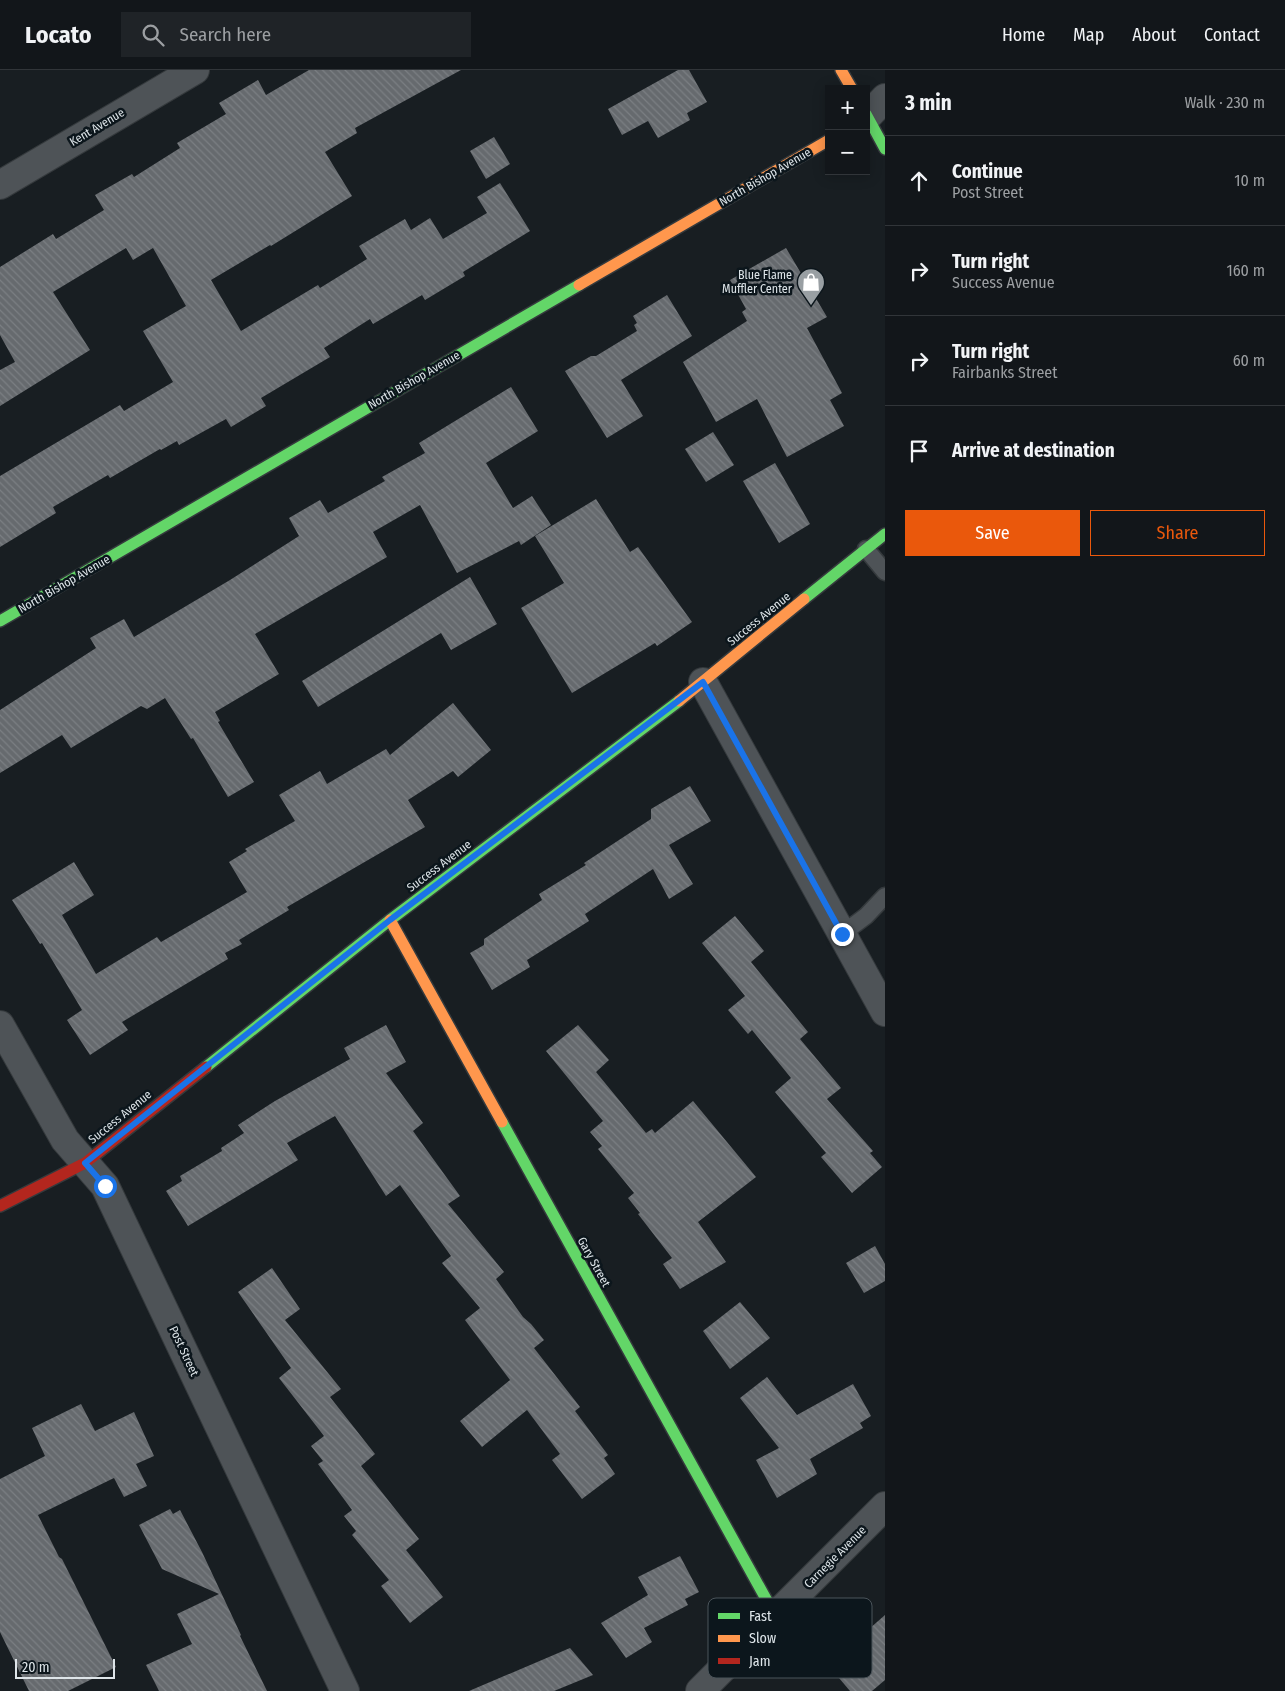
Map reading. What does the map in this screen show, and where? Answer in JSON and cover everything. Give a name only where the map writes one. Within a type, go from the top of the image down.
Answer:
[{"type":"street","name":"Kent Avenue","points":[[0,185],[195,70]]},
{"type":"street","points":[[842,70],[850,85]]},
{"type":"street","points":[[871,112],[885,149]]},
{"type":"street","name":"North Bishop Avenue","points":[[0,621],[825,142]]},
{"type":"street","name":"Success Avenue","points":[[0,1206],[85,1163],[390,920],[703,682],[885,534]]},
{"type":"street","points":[[703,682],[885,1012]]},
{"type":"street","name":"Gary Street","points":[[390,920],[765,1598]]},
{"type":"street","name":"Post Street","points":[[0,1025],[66,1140],[105,1186],[345,1691]]},
{"type":"street","name":"Carnegie Avenue","points":[[795,1598],[885,1506]]},
{"type":"street","name":"Carnegie Avenue","points":[[700,1691],[713,1678]]},
{"type":"lane","points":[[866,549],[885,572]]},
{"type":"lane","points":[[842,934],[866,916],[885,896]]},
{"type":"building","points":[[309,70],[461,70],[355,128],[357,133],[325,152],[352,196],[211,280],[241,331],[318,285],[320,288],[367,259],[359,246],[405,219],[411,230],[430,218],[443,239],[487,213],[477,197],[500,183],[530,231],[463,272],[465,276],[425,300],[422,295],[373,324],[370,319],[324,348],[330,357],[261,398],[266,406],[231,427],[226,419],[179,445],[177,441],[160,449],[110,478],[108,475],[53,507],[56,513],[0,547],[0,476],[120,405],[124,411],[173,382],[143,331],[186,306],[153,248],[133,260],[126,248],[53,292],[90,350],[0,406],[0,370],[15,362],[0,335],[0,267],[53,234],[56,239],[104,210],[95,195],[132,174],[134,177],[180,148],[177,143],[226,114],[219,103],[258,80],[266,95]]},
{"type":"building","points":[[678,70],[689,70],[707,102],[687,113],[690,120],[658,138],[648,121],[622,135],[608,109]]},
{"type":"building","points":[[494,137],[510,164],[486,179],[470,151]]},
{"type":"building","points":[[786,248],[827,317],[807,328],[842,393],[830,400],[844,426],[787,457],[757,399],[716,422],[683,362],[747,321],[742,312],[746,309],[730,280]]},
{"type":"building","points":[[667,295],[692,336],[621,380],[643,416],[607,438],[565,371],[591,356],[596,356],[637,331],[634,325],[637,323],[633,316]]},
{"type":"building","points":[[511,387],[538,431],[486,463],[513,508],[532,496],[551,525],[521,545],[519,541],[457,573],[420,505],[373,532],[387,557],[255,634],[279,674],[215,712],[220,721],[218,722],[254,782],[228,797],[193,738],[191,739],[165,698],[147,709],[141,706],[71,748],[62,735],[0,773],[0,710],[96,648],[90,638],[124,619],[134,637],[230,580],[299,536],[289,518],[320,500],[328,513],[385,481],[382,477],[425,453],[419,443]]},
{"type":"building","points":[[713,432],[734,465],[706,482],[685,449]]},
{"type":"building","points":[[775,463],[810,524],[779,543],[743,481]]},
{"type":"building","points":[[596,499],[630,552],[638,547],[692,622],[657,646],[655,643],[572,693],[521,608],[564,583],[535,536]]},
{"type":"building","points":[[470,577],[497,624],[451,650],[441,633],[318,707],[302,681]]},
{"type":"building","points":[[453,703],[491,750],[458,777],[453,771],[408,800],[425,827],[287,907],[289,910],[239,940],[242,944],[225,953],[228,959],[122,1022],[128,1030],[90,1055],[67,1020],[82,1010],[42,943],[40,944],[12,900],[74,862],[94,895],[62,915],[96,974],[157,937],[161,942],[247,892],[229,862],[247,851],[245,849],[295,821],[279,795],[320,771],[327,784],[386,749],[390,755]]},
{"type":"building","points":[[690,786],[711,821],[669,845],[693,884],[669,899],[653,869],[585,914],[589,921],[527,960],[530,967],[492,990],[470,953],[484,945],[484,939],[542,900],[539,894],[586,865],[584,863],[651,819],[651,809]]},
{"type":"building","points":[[735,916],[764,951],[751,962],[808,1032],[800,1039],[841,1088],[827,1099],[873,1151],[870,1153],[882,1167],[852,1193],[821,1157],[826,1153],[775,1092],[791,1078],[752,1030],[748,1034],[728,1010],[745,996],[702,943]]},
{"type":"building","points":[[386,1025],[406,1062],[386,1073],[423,1123],[413,1131],[460,1196],[448,1204],[504,1272],[496,1279],[523,1317],[544,1340],[534,1348],[580,1407],[575,1411],[608,1455],[604,1458],[615,1474],[582,1499],[552,1460],[560,1454],[527,1410],[482,1447],[460,1421],[510,1380],[465,1320],[480,1308],[442,1263],[451,1256],[400,1185],[386,1196],[335,1116],[287,1143],[298,1160],[188,1226],[166,1191],[182,1181],[180,1176],[222,1151],[221,1148],[244,1133],[238,1125],[275,1101],[350,1059],[344,1048]]},
{"type":"building","points":[[578,1025],[609,1060],[596,1072],[646,1133],[652,1129],[655,1133],[693,1101],[756,1177],[698,1222],[726,1262],[680,1289],[663,1264],[672,1258],[638,1214],[640,1213],[628,1198],[634,1193],[598,1149],[602,1146],[590,1132],[603,1121],[546,1051]]},
{"type":"building","points":[[875,1246],[885,1264],[885,1281],[864,1293],[846,1263]]},
{"type":"building","points":[[272,1268],[300,1309],[285,1320],[341,1389],[330,1397],[375,1454],[361,1466],[419,1539],[406,1550],[443,1597],[410,1623],[381,1586],[389,1580],[352,1535],[356,1531],[344,1516],[352,1510],[318,1464],[323,1461],[311,1446],[324,1436],[279,1378],[291,1368],[238,1292]]},
{"type":"building","points":[[740,1302],[770,1338],[730,1369],[703,1331]]},
{"type":"building","points":[[767,1377],[797,1415],[853,1384],[871,1416],[860,1423],[863,1428],[810,1459],[817,1474],[777,1498],[756,1460],[779,1448],[740,1398]]},
{"type":"building","points":[[81,1404],[95,1431],[134,1412],[154,1456],[136,1464],[147,1486],[124,1497],[114,1478],[38,1515],[116,1667],[68,1691],[29,1691],[0,1632],[0,1479],[45,1456],[32,1428]]},
{"type":"building","points":[[170,1509],[173,1514],[180,1510],[202,1552],[267,1691],[159,1691],[146,1665],[192,1644],[177,1614],[219,1594],[162,1569],[139,1525]]},
{"type":"building","points":[[680,1556],[699,1592],[685,1599],[688,1605],[644,1628],[652,1642],[626,1658],[601,1623],[648,1595],[638,1577]]},
{"type":"building","points":[[885,1615],[885,1680],[872,1691],[850,1691],[839,1678],[872,1678],[872,1626]]},
{"type":"building","points":[[570,1648],[593,1675],[554,1691],[469,1691]]},
{"type":"traffic: fast","points":[[870,121],[885,149]]},
{"type":"traffic: fast","points":[[0,621],[579,285]]},
{"type":"traffic: fast","points":[[804,599],[885,534]]},
{"type":"traffic: fast","points":[[206,1067],[390,920],[679,701]]},
{"type":"traffic: fast","points":[[502,1122],[765,1598]]},
{"type":"traffic: slow","points":[[841,70],[850,85]]},
{"type":"traffic: slow","points":[[579,285],[825,142]]},
{"type":"traffic: slow","points":[[679,701],[804,599]]},
{"type":"traffic: slow","points":[[390,920],[502,1122]]},
{"type":"traffic: jam","points":[[0,1206],[85,1163],[206,1067]]},
{"type":"place","name":"Blue Flame Muffler Center","points":[[811,306]]},
{"type":"route","points":[[105,1186],[85,1163],[390,920],[703,682],[842,934]]}]
